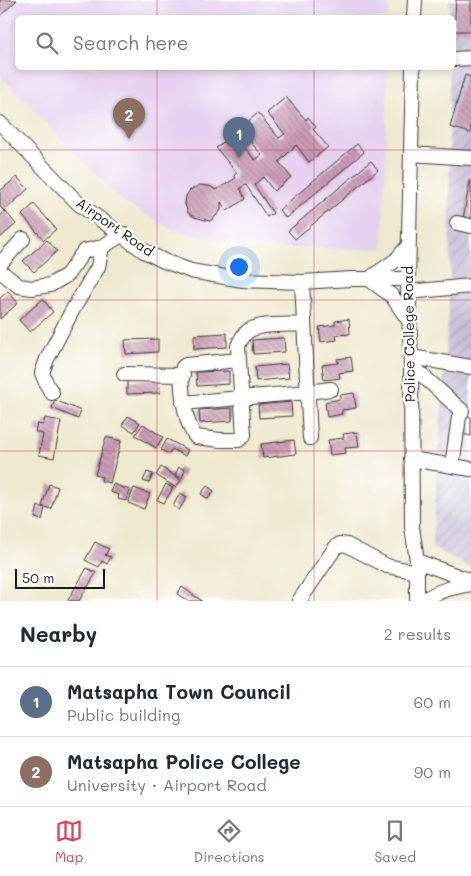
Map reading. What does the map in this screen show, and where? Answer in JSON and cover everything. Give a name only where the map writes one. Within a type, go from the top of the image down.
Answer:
[{"type":"street","points":[[414,15],[415,0]]},
{"type":"street","points":[[456,59],[471,58]]},
{"type":"street","name":"Police College Road","points":[[413,70],[408,286],[411,361],[412,527],[417,566],[418,601]]},
{"type":"street","name":"Airport Road","points":[[0,123],[79,204],[144,251],[191,271],[242,280],[302,282],[368,279],[408,286],[471,286]]},
{"type":"street","points":[[410,154],[471,158]]},
{"type":"street","points":[[0,272],[19,286],[32,288],[50,286],[67,275],[84,251],[102,246],[122,234]]},
{"type":"street","points":[[0,264],[23,239]]},
{"type":"street","points":[[52,393],[46,385],[42,373],[47,359],[72,311],[98,267],[102,246]]},
{"type":"street","points":[[408,246],[396,260],[368,279],[392,296],[410,322]]},
{"type":"street","points":[[302,282],[310,438]]},
{"type":"street","points":[[238,360],[186,365],[182,370],[183,403],[191,431],[196,437],[239,440],[244,435],[238,360],[238,346],[242,336],[251,329],[261,326],[303,324]]},
{"type":"street","points":[[411,361],[471,367]]},
{"type":"street","points":[[411,361],[467,410],[459,417],[452,466]]},
{"type":"street","points":[[124,374],[183,375]]},
{"type":"street","points":[[183,403],[331,389]]},
{"type":"street","points":[[412,459],[471,470]]},
{"type":"street","points":[[299,601],[335,548],[340,544],[346,545],[387,566],[417,566],[471,582]]},
{"type":"street","points":[[423,601],[432,594],[446,588],[471,582]]},
{"type":"shaded area","points":[[0,0],[389,0],[389,15],[15,15],[15,70],[388,70],[383,249],[280,248],[243,245],[175,231],[123,202],[0,76]]},
{"type":"shaded area","points":[[449,0],[471,0],[471,568],[432,547],[450,288],[449,70],[456,70],[456,15],[449,15]]},
{"type":"building","points":[[0,0],[17,0],[0,16]]},
{"type":"building","points":[[456,0],[471,0],[471,31],[456,31]]},
{"type":"building","points":[[465,75],[471,77],[471,133],[450,127]]},
{"type":"building","points":[[286,97],[306,120],[308,117],[316,127],[313,129],[328,147],[309,162],[296,145],[279,162],[291,177],[274,191],[263,177],[254,185],[273,213],[267,217],[246,185],[240,188],[245,199],[227,211],[221,202],[221,210],[210,221],[194,217],[188,213],[185,204],[186,196],[190,190],[200,185],[209,186],[216,190],[236,178],[234,175],[237,173],[216,148],[233,134],[255,160],[262,155],[239,129],[258,113],[279,138],[285,134],[267,113]]},
{"type":"building","points":[[357,144],[364,152],[286,218],[279,210]]},
{"type":"building","points":[[371,161],[378,170],[295,239],[288,231]]},
{"type":"building","points":[[17,177],[28,189],[4,211],[0,207],[0,191]]},
{"type":"building","points":[[471,180],[471,220],[463,219]]},
{"type":"building","points":[[34,204],[56,229],[44,240],[22,215]]},
{"type":"building","points":[[5,211],[16,224],[0,238],[0,216]]},
{"type":"building","points":[[47,240],[57,251],[34,272],[23,261]]},
{"type":"building","points":[[8,291],[18,303],[0,319],[0,298]]},
{"type":"building","points":[[43,299],[53,312],[30,332],[19,320]]},
{"type":"building","points":[[349,319],[350,334],[336,335],[337,340],[321,342],[319,327],[335,325],[335,321]]},
{"type":"building","points":[[227,333],[227,347],[194,349],[194,335]]},
{"type":"building","points":[[284,338],[285,352],[253,354],[252,340]]},
{"type":"building","points":[[158,339],[158,352],[126,354],[125,340]]},
{"type":"building","points":[[351,357],[353,371],[339,373],[340,378],[324,380],[322,365],[338,363],[337,359]]},
{"type":"building","points":[[287,364],[289,378],[256,381],[255,367]]},
{"type":"building","points":[[229,371],[229,384],[197,386],[196,372]]},
{"type":"building","points":[[159,379],[160,393],[127,394],[127,381]]},
{"type":"building","points":[[354,393],[356,408],[342,410],[342,414],[327,417],[325,402],[340,399],[340,395]]},
{"type":"building","points":[[55,400],[81,411],[78,419],[52,408]]},
{"type":"building","points":[[291,402],[292,416],[259,418],[258,405]]},
{"type":"building","points":[[232,408],[232,421],[200,423],[199,410]]},
{"type":"building","points":[[128,416],[140,423],[134,432],[122,425]]},
{"type":"building","points":[[466,416],[471,417],[471,436],[462,434]]},
{"type":"building","points":[[45,418],[61,421],[54,458],[39,455],[43,434],[35,432],[37,424],[43,425]]},
{"type":"building","points":[[143,424],[163,437],[156,448],[135,435]]},
{"type":"building","points":[[357,432],[359,447],[345,448],[346,453],[330,455],[328,440],[344,438],[343,434]]},
{"type":"building","points":[[106,437],[121,441],[110,483],[101,481],[102,477],[95,475]]},
{"type":"building","points":[[167,439],[188,450],[185,456],[172,449],[169,454],[161,450]]},
{"type":"building","points":[[294,440],[296,454],[263,458],[261,444]]},
{"type":"building","points":[[161,467],[181,480],[176,488],[156,475]]},
{"type":"building","points":[[179,467],[185,470],[182,478],[175,475]]},
{"type":"building","points":[[147,472],[153,474],[149,483],[143,481]]},
{"type":"building","points":[[49,484],[58,487],[51,509],[42,506]]},
{"type":"building","points":[[113,484],[130,490],[126,501],[118,499],[119,495],[110,492]]},
{"type":"building","points":[[166,484],[173,488],[164,503],[157,500]]},
{"type":"building","points":[[207,486],[214,491],[208,499],[201,494]]},
{"type":"building","points":[[134,488],[150,494],[144,509],[128,503]]},
{"type":"building","points":[[180,493],[187,497],[179,510],[173,506]]},
{"type":"building","points":[[38,506],[45,508],[42,520],[35,518]]},
{"type":"building","points":[[95,542],[109,549],[105,555],[111,557],[107,564],[102,561],[99,567],[85,560]]},
{"type":"building","points":[[87,568],[96,573],[79,601],[68,600]]},
{"type":"building","points":[[182,587],[202,601],[188,601],[177,594]]},
{"type":"place","name":"Matsapha Police College","points":[[129,139]]},
{"type":"place","name":"Matsapha Town Council","points":[[239,158]]}]
